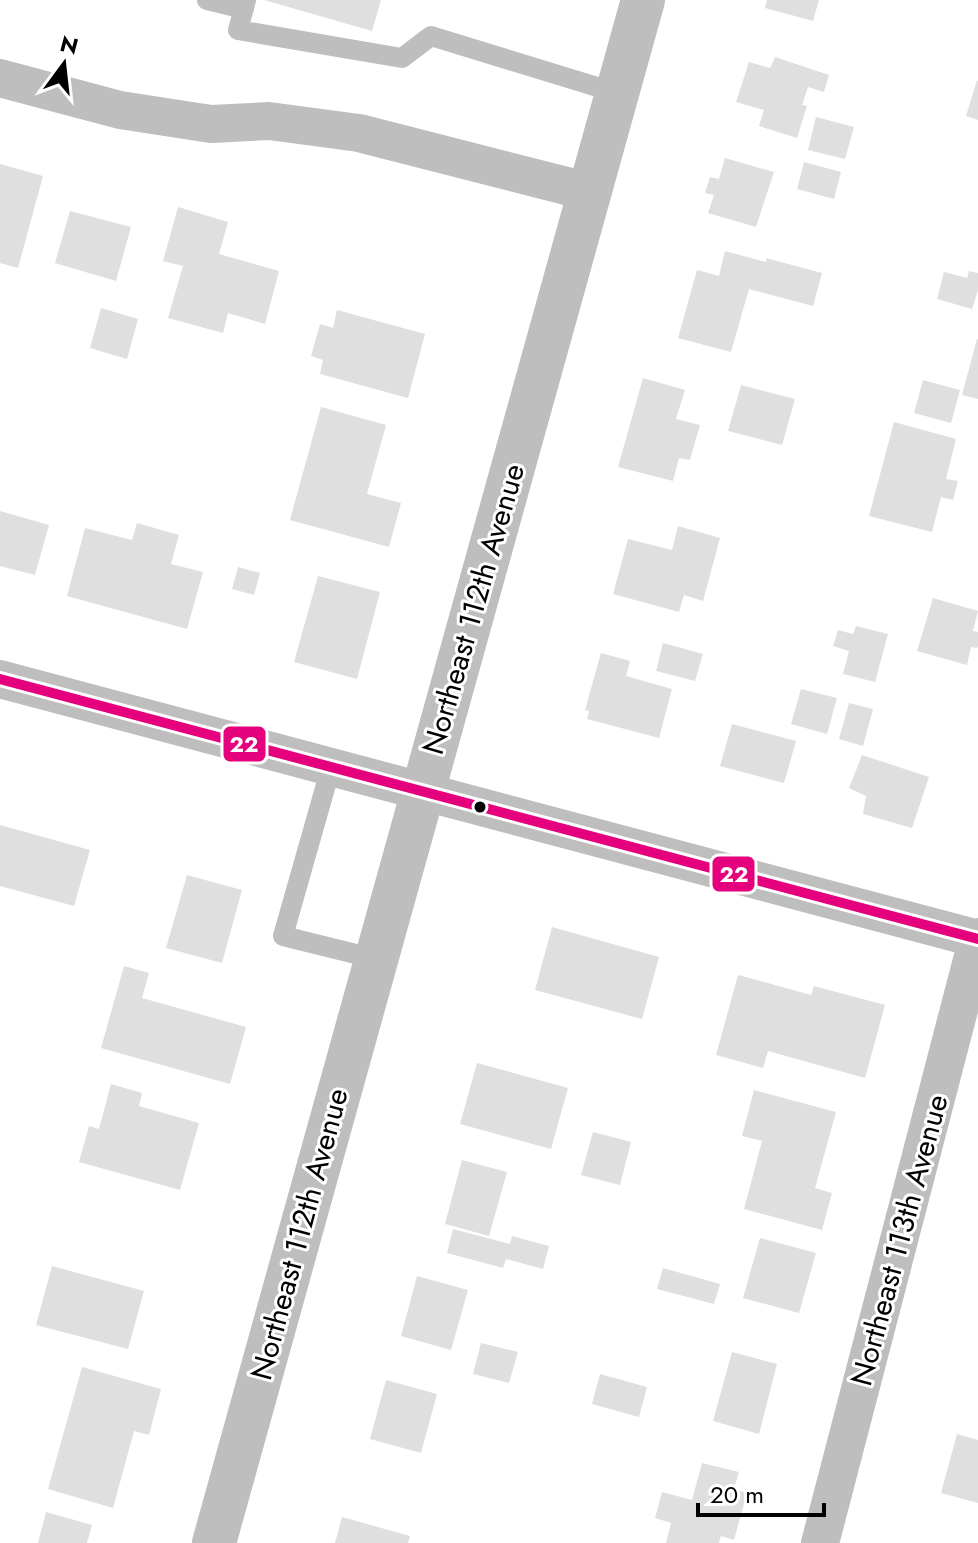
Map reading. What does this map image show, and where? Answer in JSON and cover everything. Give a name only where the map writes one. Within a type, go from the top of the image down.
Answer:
[{"type":"street","name":"Northeast 112th Avenue","points":[[214,1543],[643,0]]},
{"type":"street","points":[[0,78],[135,112],[211,124],[269,121],[359,133],[590,192]]},
{"type":"street","points":[[0,679],[978,939]]},
{"type":"street","name":"Northeast 113th Avenue","points":[[820,1543],[978,939]]},
{"type":"lane","points":[[207,0],[245,5],[238,30],[402,58],[431,36],[617,93]]},
{"type":"lane","points":[[331,767],[283,936],[376,959]]},
{"type":"building","points":[[264,0],[381,0],[372,31]]},
{"type":"building","points":[[767,0],[819,0],[813,21],[765,8]]},
{"type":"building","points":[[775,57],[829,75],[824,92],[808,87],[802,105],[807,106],[797,138],[759,126],[764,110],[736,102],[749,62],[770,68]]},
{"type":"building","points":[[978,81],[978,120],[966,116]]},
{"type":"building","points":[[816,117],[854,127],[845,159],[808,150]]},
{"type":"building","points":[[725,158],[774,172],[756,227],[708,213],[714,195],[705,193],[710,177],[719,179]]},
{"type":"building","points":[[804,162],[841,172],[834,199],[797,189]]},
{"type":"building","points":[[0,164],[43,176],[18,268],[0,263]]},
{"type":"building","points":[[178,207],[228,222],[219,254],[279,271],[265,324],[228,313],[223,333],[168,318],[183,266],[163,261]]},
{"type":"building","points":[[70,211],[131,227],[116,281],[55,263]]},
{"type":"building","points":[[725,251],[822,273],[813,306],[749,289],[731,352],[678,338],[697,270],[719,276]]},
{"type":"building","points":[[969,271],[978,273],[978,290],[972,309],[937,299],[944,272],[967,278]]},
{"type":"building","points":[[101,308],[138,319],[127,359],[90,348]]},
{"type":"building","points":[[337,310],[425,334],[408,398],[320,374],[323,360],[311,356],[320,324],[333,328]]},
{"type":"building","points":[[978,339],[978,399],[962,395]]},
{"type":"building","points":[[643,378],[685,390],[676,419],[700,425],[690,460],[679,458],[673,481],[618,467]]},
{"type":"building","points":[[923,380],[960,390],[951,423],[914,413]]},
{"type":"building","points":[[741,385],[795,399],[782,445],[728,431]]},
{"type":"building","points":[[321,407],[386,425],[367,494],[401,503],[389,547],[290,520]]},
{"type":"building","points":[[894,422],[956,439],[946,479],[958,481],[953,500],[941,497],[932,532],[869,516]]},
{"type":"building","points":[[0,511],[49,525],[35,575],[0,566]]},
{"type":"building","points":[[137,523],[179,535],[171,564],[203,572],[187,629],[67,596],[85,528],[132,540]]},
{"type":"building","points":[[678,526],[720,538],[703,601],[684,595],[679,612],[613,594],[628,539],[672,550]]},
{"type":"building","points":[[238,567],[260,573],[254,595],[232,589]]},
{"type":"building","points":[[318,576],[380,592],[357,679],[294,662]]},
{"type":"building","points":[[933,598],[978,611],[973,631],[978,632],[978,645],[977,648],[971,647],[967,665],[917,651]]},
{"type":"building","points":[[856,626],[888,634],[875,682],[843,674],[849,651],[833,646],[838,630],[853,634]]},
{"type":"building","points":[[663,643],[703,654],[695,681],[656,671]]},
{"type":"building","points":[[601,653],[630,661],[626,676],[672,689],[659,738],[587,719],[589,711],[585,710]]},
{"type":"building","points":[[801,689],[837,698],[827,734],[791,724]]},
{"type":"building","points":[[849,703],[873,709],[863,746],[839,739]]},
{"type":"building","points":[[732,724],[796,741],[784,783],[720,766]]},
{"type":"building","points":[[862,755],[929,777],[912,828],[863,814],[866,796],[849,788]]},
{"type":"building","points":[[0,825],[90,850],[74,906],[0,886]]},
{"type":"building","points":[[187,875],[242,890],[222,963],[166,948]]},
{"type":"building","points":[[552,927],[659,957],[642,1019],[535,990]]},
{"type":"building","points":[[124,966],[149,973],[142,998],[246,1027],[230,1084],[101,1048]]},
{"type":"building","points":[[738,975],[811,995],[814,986],[885,1005],[865,1078],[768,1051],[763,1068],[716,1055]]},
{"type":"building","points":[[477,1063],[568,1088],[551,1149],[460,1124]]},
{"type":"building","points":[[111,1084],[142,1093],[139,1106],[199,1123],[180,1190],[79,1162],[89,1126],[99,1129]]},
{"type":"building","points":[[754,1090],[836,1112],[815,1188],[832,1193],[822,1230],[744,1209],[762,1141],[742,1136]]},
{"type":"building","points":[[593,1132],[631,1142],[620,1185],[581,1175]]},
{"type":"building","points":[[462,1160],[507,1172],[489,1236],[445,1224]]},
{"type":"building","points":[[453,1229],[510,1244],[512,1236],[549,1246],[543,1269],[506,1259],[503,1268],[447,1253]]},
{"type":"building","points":[[760,1238],[816,1253],[799,1313],[743,1298]]},
{"type":"building","points":[[52,1266],[144,1291],[128,1349],[36,1325]]},
{"type":"building","points":[[663,1268],[720,1284],[714,1304],[657,1289]]},
{"type":"building","points":[[417,1276],[468,1290],[451,1350],[401,1336]]},
{"type":"building","points":[[481,1343],[518,1352],[509,1383],[473,1374]]},
{"type":"building","points":[[732,1352],[777,1364],[759,1434],[713,1421]]},
{"type":"building","points":[[82,1367],[161,1389],[149,1435],[134,1431],[113,1508],[48,1489]]},
{"type":"building","points":[[600,1374],[647,1387],[639,1417],[592,1404]]},
{"type":"building","points":[[386,1380],[437,1394],[421,1453],[370,1439]]},
{"type":"building","points":[[957,1434],[978,1440],[978,1503],[941,1493]]},
{"type":"building","points":[[702,1463],[739,1472],[734,1489],[747,1493],[734,1540],[721,1536],[719,1543],[666,1543],[671,1523],[655,1518],[662,1492],[692,1500]]},
{"type":"building","points":[[46,1512],[92,1525],[87,1543],[38,1543]]},
{"type":"building","points":[[342,1517],[410,1536],[408,1543],[335,1543]]},
{"type":"transit line","name":"22","points":[[0,679],[978,939]]}]
